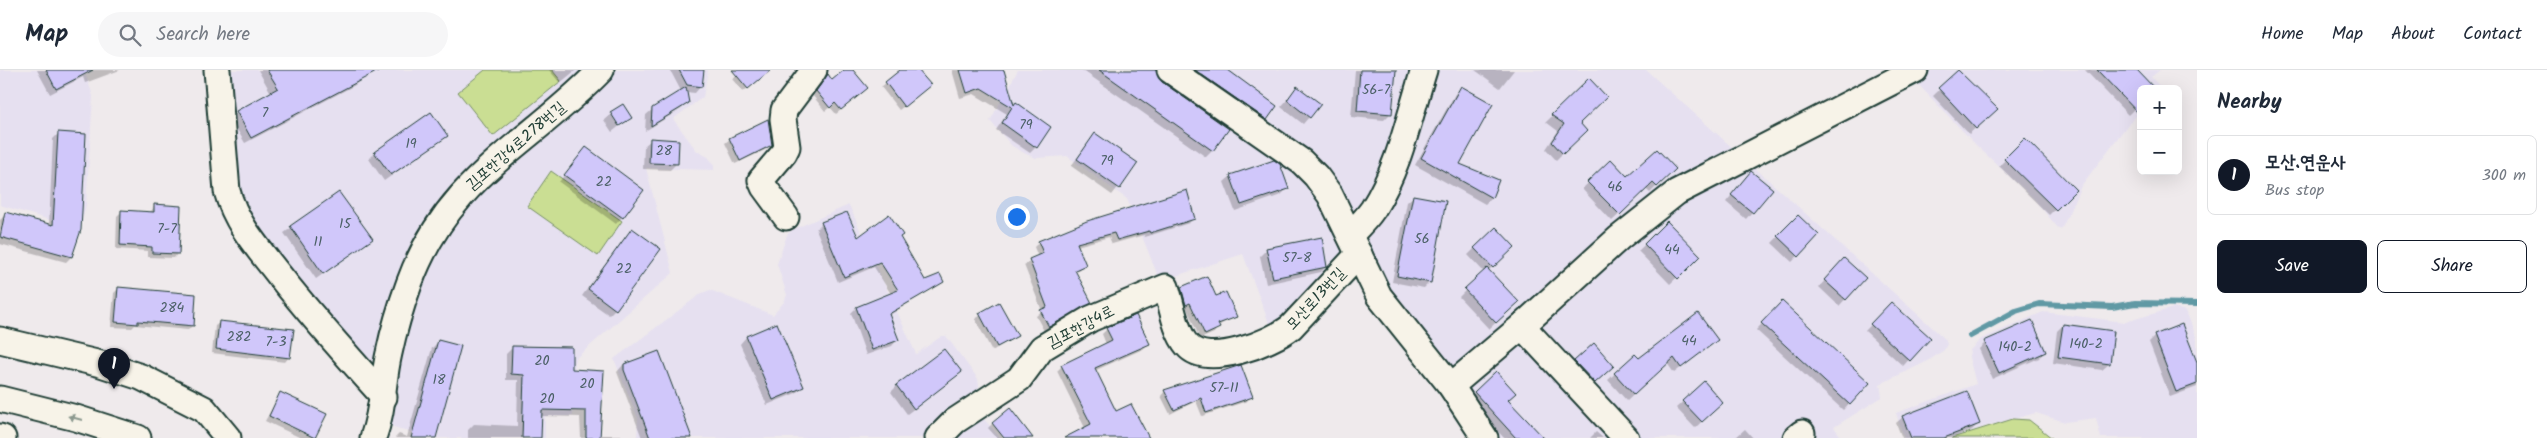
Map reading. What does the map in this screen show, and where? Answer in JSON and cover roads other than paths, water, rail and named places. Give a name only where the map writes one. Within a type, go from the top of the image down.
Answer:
[{"type":"street","points":[[217,70],[227,191],[232,209],[246,232],[299,300],[384,398]]},
{"type":"street","name":"김포한강4로278번길","points":[[373,438],[384,398],[388,354],[401,308],[420,258],[438,223],[470,184],[493,162],[571,99],[601,70]]},
{"type":"street","points":[[786,217],[761,180],[787,147],[783,119],[784,110],[814,70]]},
{"type":"street","name":"모산로13번길","points":[[1170,70],[1302,162],[1316,176],[1330,196],[1380,296],[1451,386],[1485,438]]},
{"type":"street","name":"모산로13번길","points":[[1166,287],[1187,346],[1202,354],[1213,356],[1240,350],[1283,334],[1300,320],[1332,282],[1355,245],[1385,188],[1401,148],[1424,70]]},
{"type":"street","points":[[1451,386],[1522,326],[1619,238],[1677,192],[1915,70]]},
{"type":"street","name":"김포한강4로","points":[[938,438],[955,421],[1019,379],[1042,348],[1090,319],[1166,287]]},
{"type":"street","points":[[1522,326],[1626,438]]},
{"type":"street","points":[[0,340],[101,364],[141,377],[204,408],[228,438]]},
{"type":"street","points":[[0,399],[76,418],[138,438]]},
{"type":"waterway","points":[[1970,336],[2016,311],[2039,304],[2112,307],[2135,303],[2197,304]]},
{"type":"place","name":"모산.연운사","points":[[114,389]]}]
